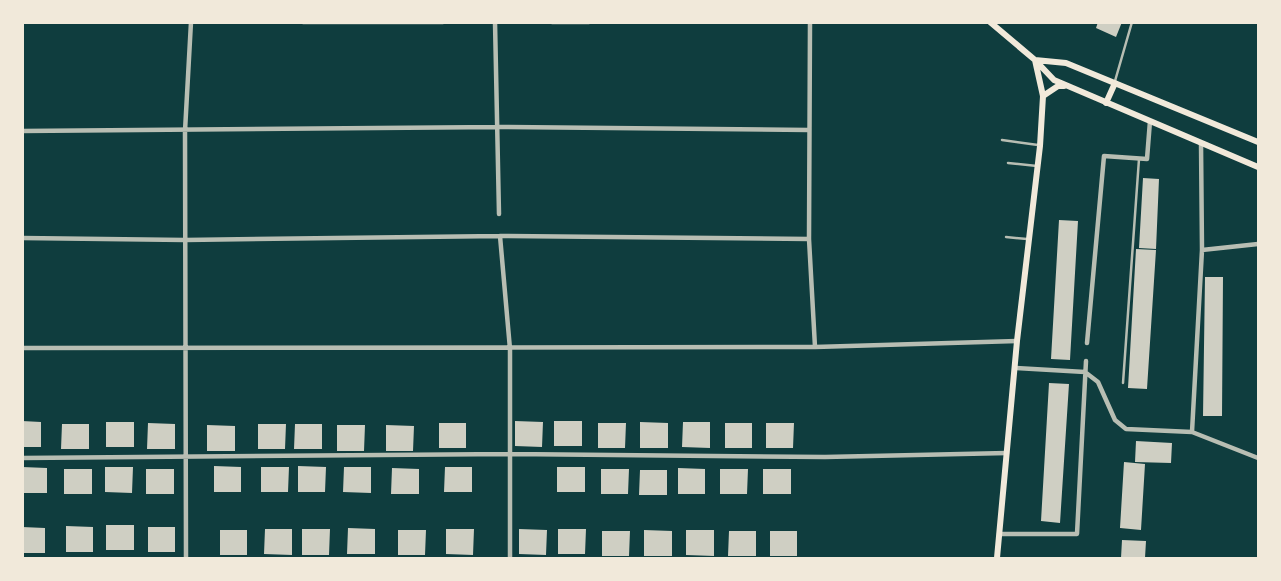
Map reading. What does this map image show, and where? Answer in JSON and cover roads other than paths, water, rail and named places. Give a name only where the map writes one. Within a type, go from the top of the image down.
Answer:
[{"type":"main road","points":[[990,22],[1035,60],[1054,80],[1258,167]]},
{"type":"main road","points":[[1035,60],[1066,63],[1258,142]]},
{"type":"main road","points":[[997,558],[1017,341],[1040,146],[1043,96],[1035,60]]},
{"type":"main road","points":[[1106,102],[1115,83]]},
{"type":"main road","points":[[1043,96],[1058,86],[1068,86]]},
{"type":"street","points":[[186,558],[185,131],[191,22]]},
{"type":"street","points":[[495,22],[499,127],[499,214]]},
{"type":"street","points":[[552,22],[589,22]]},
{"type":"street","points":[[810,22],[809,239],[815,347]]},
{"type":"street","points":[[304,23],[441,23]]},
{"type":"street","points":[[1087,343],[1104,156],[1147,159],[1150,121]]},
{"type":"street","points":[[22,131],[499,127],[809,130]]},
{"type":"street","points":[[1192,432],[1202,250],[1201,143]]},
{"type":"street","points":[[22,238],[185,240],[500,236],[809,239]]},
{"type":"street","points":[[500,236],[510,349],[510,558]]},
{"type":"street","points":[[1202,250],[1258,244]]},
{"type":"street","points":[[22,348],[510,349],[815,347],[1017,341]]},
{"type":"street","points":[[999,534],[1077,534],[1086,361]]},
{"type":"street","points":[[1016,368],[1085,372],[1098,382],[1115,420],[1126,429],[1192,432],[1258,458]]},
{"type":"street","points":[[22,458],[511,454],[825,457],[1007,453]]},
{"type":"lane","points":[[1115,83],[1132,22]]},
{"type":"lane","points":[[1002,140],[1040,146]]},
{"type":"lane","points":[[1123,383],[1139,158]]},
{"type":"lane","points":[[1008,163],[1037,166]]},
{"type":"lane","points":[[1006,237],[1028,239]]}]
